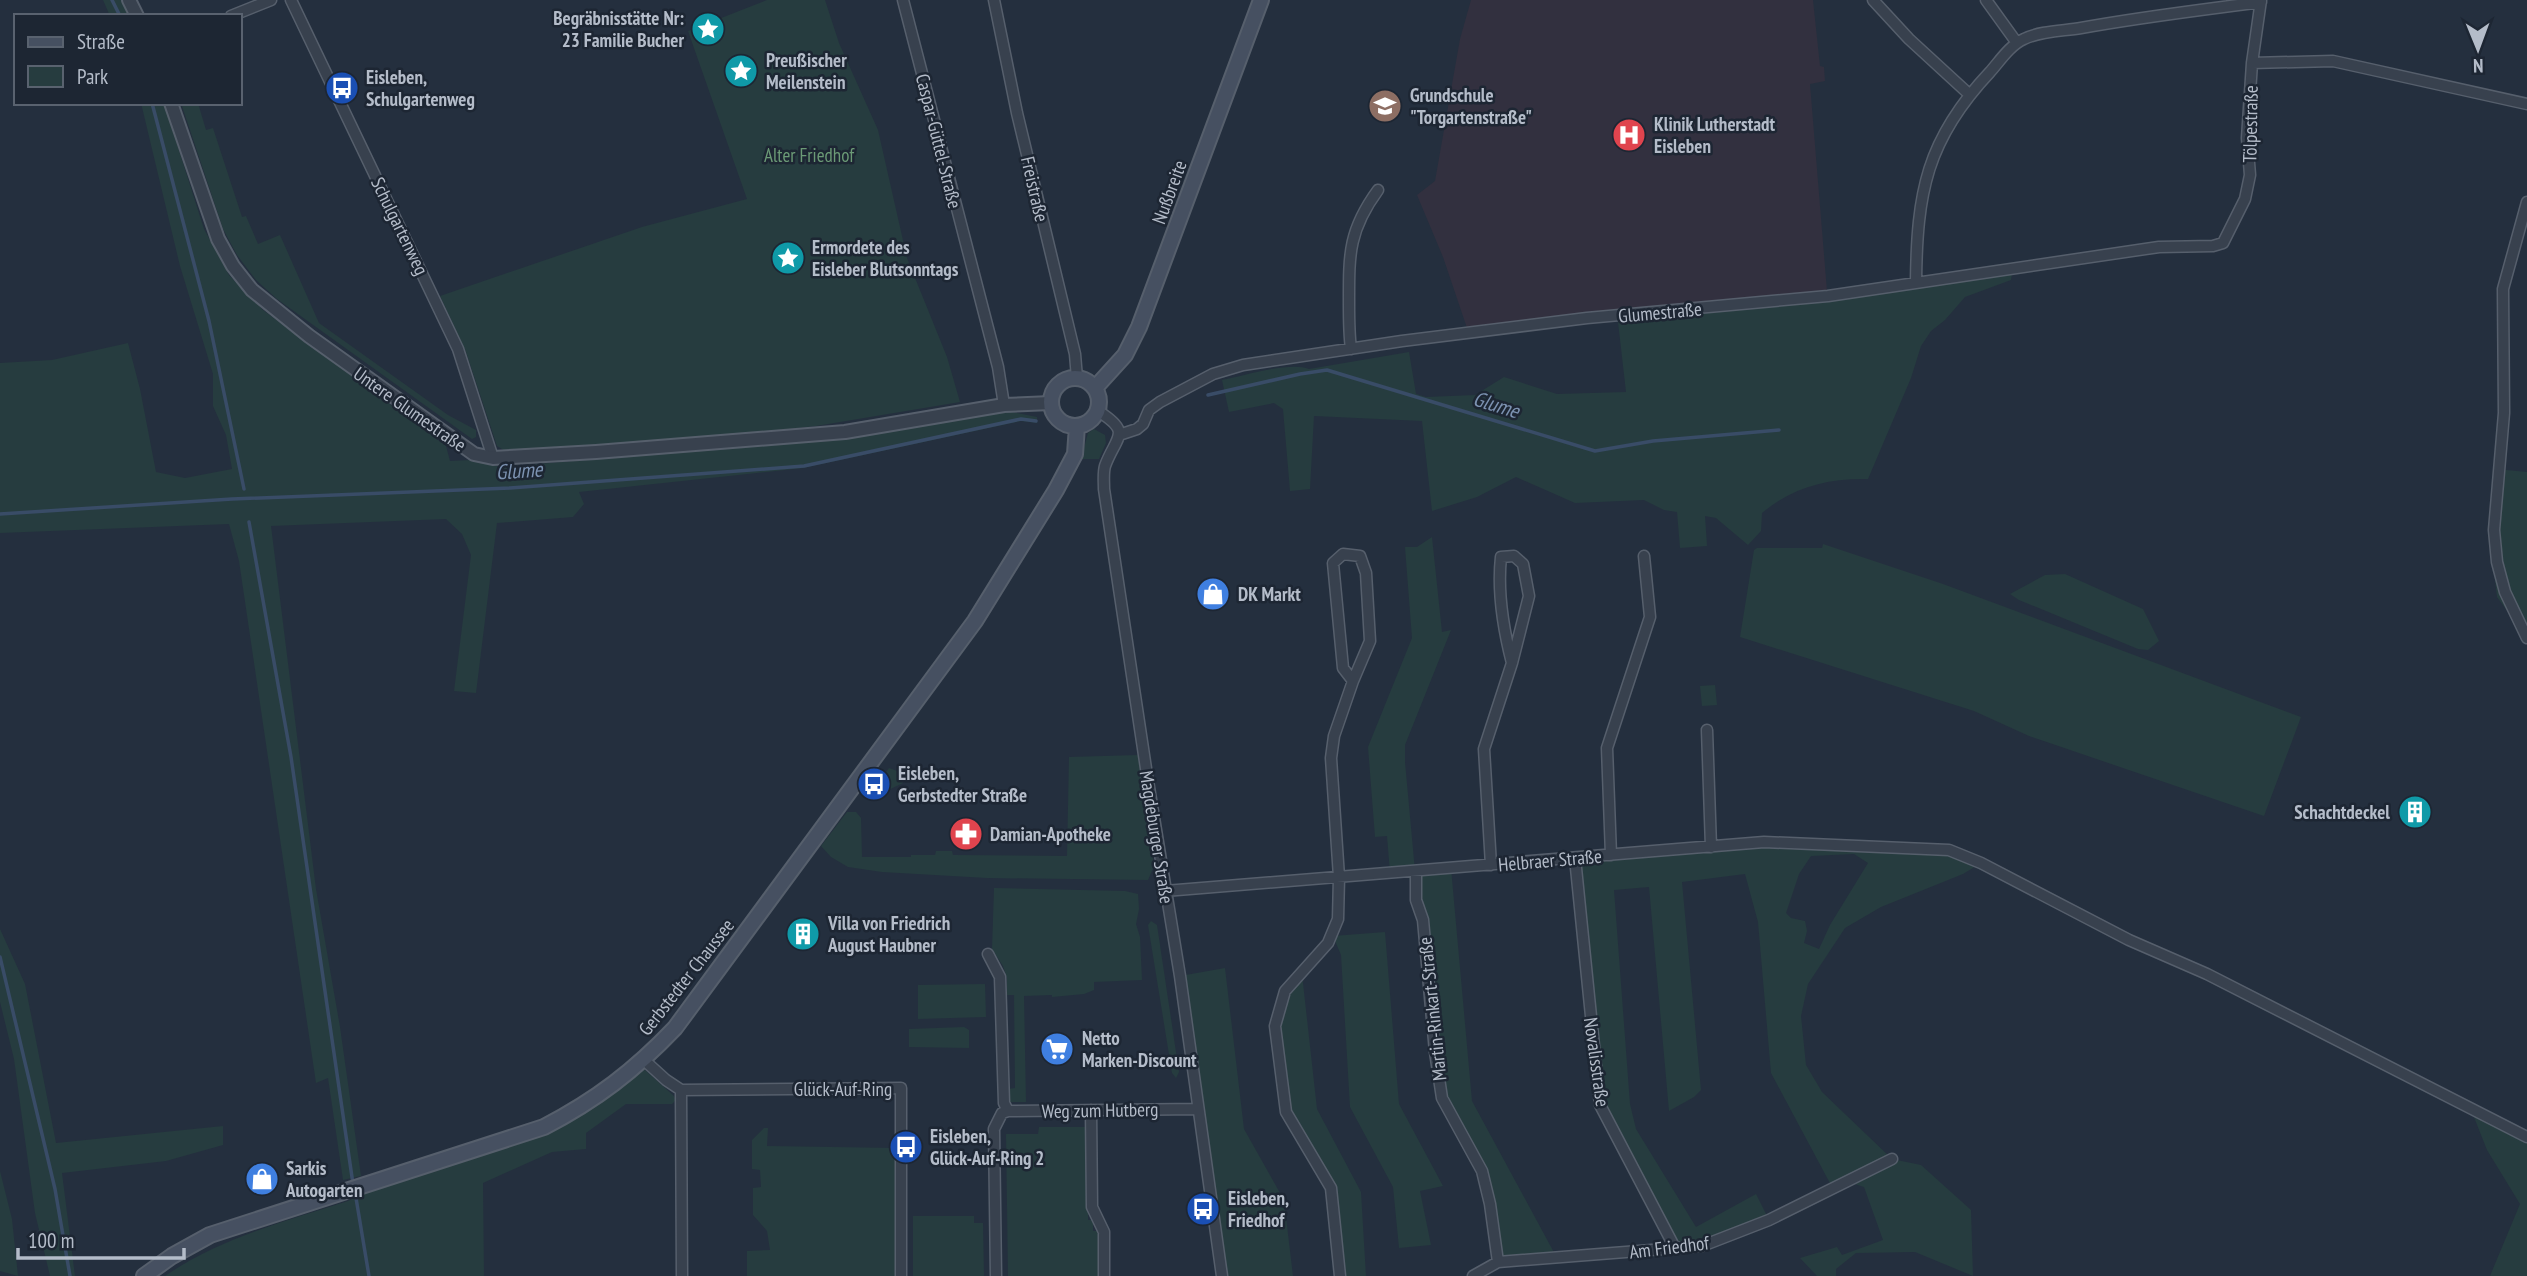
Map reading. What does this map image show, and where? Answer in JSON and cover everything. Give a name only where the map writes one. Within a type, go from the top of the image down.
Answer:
[{"type":"main road","name":"Nußbreite","points":[[1095,388],[1125,355],[1139,327],[1261,0]]},
{"type":"main road","points":[[1077,378],[1087,381],[1095,388],[1099,399],[1098,411],[1089,422],[1071,426],[1059,419],[1051,403],[1056,388],[1062,382],[1077,378]]},
{"type":"main road","name":"Gerbstedter Chaussee","points":[[144,1276],[172,1256],[210,1235],[544,1127],[589,1102],[644,1060],[674,1028],[975,621],[1039,520],[1069,464],[1077,442],[1077,426]]},
{"type":"street","points":[[236,14],[271,0]]},
{"type":"street","name":"Schulgartenweg","points":[[291,0],[458,349],[493,458]]},
{"type":"street","name":"Caspar-Güttel-Straße","points":[[903,0],[998,367],[1004,405]]},
{"type":"street","name":"Freistraße","points":[[994,0],[1017,113],[1075,354],[1077,378]]},
{"type":"street","points":[[1873,0],[1909,39],[1970,95]]},
{"type":"street","points":[[1986,0],[2017,43]]},
{"type":"street","points":[[1916,282],[1917,227],[1925,182],[1947,128],[1970,95],[2017,43],[2030,37],[2076,29],[2261,1]]},
{"type":"street","name":"Tölpestraße","points":[[2223,243],[2245,199],[2250,175],[2248,138],[2252,63],[2261,1]]},
{"type":"street","points":[[2252,63],[2333,61],[2527,104]]},
{"type":"street","name":"Untere Glumestraße","points":[[172,105],[218,239],[251,290],[309,336],[474,454],[493,458],[845,432],[1004,405]]},
{"type":"street","points":[[1351,349],[1349,255],[1358,226],[1378,190]]},
{"type":"street","points":[[2527,202],[2503,289],[2504,413],[2494,530],[2497,562],[2505,592],[2527,638]]},
{"type":"street","name":"Glumestraße","points":[[1119,435],[1137,429],[1143,424],[1149,410],[1160,402],[1213,374],[1243,365],[1587,318],[1828,296],[2159,247],[2213,246],[2223,243]]},
{"type":"street","points":[[1004,405],[1051,403]]},
{"type":"street","points":[[1098,411],[1112,420],[1119,435]]},
{"type":"street","name":"Magdeburger Straße","points":[[1119,435],[1104,470],[1104,488],[1180,976],[1222,1276]]},
{"type":"street","points":[[1340,1276],[1331,1188],[1286,1112],[1275,1026],[1285,991],[1322,951],[1334,932],[1340,905],[1331,758],[1335,736],[1353,681],[1370,641],[1366,573],[1360,556],[1343,554],[1333,564],[1343,668],[1353,681]]},
{"type":"street","points":[[1492,865],[1484,749],[1512,663],[1530,596],[1524,564],[1514,556],[1501,557],[1499,573],[1502,624],[1512,663]]},
{"type":"street","points":[[1611,855],[1607,748],[1650,617],[1644,556]]},
{"type":"street","points":[[1707,730],[1711,847]]},
{"type":"street","name":"Helbraer Straße","points":[[1165,891],[1764,842],[1949,850],[1981,863],[2129,940],[2219,981],[2527,1137]]},
{"type":"street","name":"Novalisstraße","points":[[1575,858],[1600,1105],[1675,1248]]},
{"type":"street","name":"Martin-Rinkart-Straße","points":[[1416,871],[1416,900],[1423,920],[1434,1052],[1442,1098],[1482,1171],[1490,1204],[1498,1262]]},
{"type":"street","points":[[988,954],[1000,978],[1005,1112],[994,1129],[996,1276]]},
{"type":"street","points":[[644,1060],[681,1090],[682,1276]]},
{"type":"street","name":"Glück-Auf-Ring","points":[[681,1090],[901,1088],[901,1276]]},
{"type":"street","name":"Weg zum Hutberg","points":[[1005,1112],[1198,1109]]},
{"type":"street","points":[[1091,1110],[1092,1207],[1104,1232],[1104,1276]]},
{"type":"street","name":"Am Friedhof","points":[[1473,1276],[1498,1262],[1702,1246],[1769,1220],[1892,1159]]},
{"type":"shaded area","name":"Klinik Lutherstadt Eisleben","points":[[1471,0],[1813,0],[1820,66],[1824,67],[1825,81],[1810,84],[1827,291],[1720,303],[1589,313],[1468,331],[1443,257],[1417,195],[1435,181],[1460,39]]},
{"type":"green space","points":[[103,0],[123,0],[129,14],[109,14]]},
{"type":"green space","name":"Alter Friedhof","points":[[767,0],[825,0],[839,43],[878,130],[907,258],[947,357],[960,402],[764,432],[507,452],[497,446],[466,352],[440,296],[642,227],[747,199],[688,31]]},
{"type":"green space","points":[[141,105],[165,105],[204,229],[229,275],[263,310],[446,446],[450,461],[470,460],[501,467],[855,437],[1007,411],[1037,417],[1037,423],[1021,421],[803,468],[579,492],[584,504],[573,517],[497,523],[476,693],[454,691],[471,555],[462,534],[446,519],[271,526],[316,889],[340,1027],[361,1176],[343,1180],[328,1078],[316,1083],[239,561],[229,524],[0,533],[0,363],[52,360],[128,343],[156,472],[185,478],[232,469],[226,435],[213,406],[213,374],[180,266]]},
{"type":"green space","points":[[182,105],[199,105],[206,130],[213,128],[242,217],[246,216],[258,244],[280,235],[319,323],[448,415],[476,430],[476,437],[472,439],[277,299],[256,280],[237,255],[223,229]]},
{"type":"green space","points":[[2012,273],[2011,280],[1965,297],[1945,320],[1931,331],[1921,346],[1911,378],[1868,479],[1825,482],[1786,497],[1762,513],[1761,531],[1748,545],[1716,518],[1705,516],[1707,546],[1680,548],[1677,512],[1664,510],[1644,500],[1575,503],[1516,477],[1477,497],[1432,511],[1422,421],[1314,416],[1310,489],[1290,491],[1283,409],[1274,403],[1229,412],[1222,380],[1279,368],[1309,369],[1409,352],[1416,394],[1426,397],[1475,395],[1504,377],[1557,394],[1626,392],[1618,322],[1831,301],[1911,286]]},
{"type":"green space","points":[[1094,429],[1105,435],[1106,443],[1099,459],[1081,459],[1088,433]]},
{"type":"green space","points":[[2496,469],[2527,472],[2527,638],[2497,597],[2489,528]]},
{"type":"green space","points":[[1432,537],[1442,632],[1451,630],[1405,745],[1415,871],[1451,868],[1472,1101],[1557,1258],[1498,1262],[1482,1171],[1442,1098],[1423,920],[1407,872],[1390,873],[1387,836],[1375,837],[1368,747],[1412,638],[1405,547],[1417,547]]},
{"type":"green space","points":[[1823,544],[1943,584],[2301,717],[2264,816],[2029,736],[1974,711],[1740,637],[1754,550],[1822,548]]},
{"type":"green space","points":[[2065,574],[2143,609],[2159,641],[2148,650],[2138,649],[2010,594],[2045,575]]},
{"type":"green space","points":[[1715,685],[1717,705],[1702,706],[1700,686]]},
{"type":"green space","points":[[1138,755],[1154,866],[1148,880],[987,878],[882,872],[848,867],[831,857],[821,846],[847,812],[856,812],[861,818],[862,857],[911,857],[935,855],[936,851],[952,851],[953,855],[1067,856],[1069,757]]},
{"type":"green space","points":[[889,768],[903,773],[903,783],[878,795],[870,793]]},
{"type":"green space","points":[[1764,842],[1936,848],[1981,863],[1963,874],[1881,907],[1845,928],[1808,984],[1801,1016],[1806,1065],[1822,1092],[1892,1159],[1921,1165],[1971,1210],[1973,1276],[1915,1252],[1856,1253],[1836,1269],[1836,1276],[1817,1276],[1800,1258],[1837,1247],[1842,1255],[1883,1240],[1864,1187],[1845,1181],[1832,1187],[1771,1073],[1758,922],[1745,874],[1682,882],[1701,1090],[1669,1111],[1649,887],[1614,890],[1630,1104],[1636,1129],[1696,1227],[1756,1194],[1769,1220],[1702,1246],[1675,1248],[1605,1116],[1575,858]],"holes":[[[1854,854],[1868,863],[1830,925],[1819,949],[1804,943],[1807,931],[1805,921],[1791,918],[1786,913],[1799,874],[1811,856]]]},
{"type":"green space","points":[[994,888],[1125,891],[1138,894],[1136,924],[1140,937],[1142,980],[1094,982],[1094,990],[1084,994],[1024,996],[1026,1102],[1009,1102],[1008,1089],[1015,1088],[1014,995],[1007,995],[1007,978],[992,949]]},
{"type":"green space","points":[[1151,921],[1157,925],[1179,1072],[1176,1078],[1172,1073],[1148,925]]},
{"type":"green space","points":[[0,929],[25,984],[56,1143],[223,1126],[223,1145],[166,1161],[62,1173],[75,1276],[50,1276],[35,1213],[14,1059],[0,1002]]},
{"type":"green space","points":[[1385,932],[1399,1104],[1443,1186],[1420,1191],[1431,1245],[1399,1248],[1393,1187],[1350,1107],[1341,955],[1333,936]]},
{"type":"green space","points":[[1225,968],[1244,1129],[1284,1200],[1293,1276],[1222,1276],[1180,976]]},
{"type":"green space","points":[[1302,974],[1317,1109],[1361,1192],[1366,1276],[1340,1276],[1332,1199],[1286,1112],[1275,1026],[1279,1007]]},
{"type":"green space","points":[[985,984],[986,1017],[918,1019],[918,985]]},
{"type":"green space","points":[[964,1027],[969,1030],[969,1048],[909,1047],[909,1029]]},
{"type":"green space","points":[[645,1070],[674,1096],[676,1100],[672,1104],[626,1104],[586,1133],[586,1149],[552,1152],[483,1183],[484,1276],[165,1276],[208,1251],[254,1232],[348,1201],[361,1192],[542,1132],[638,1071]]},
{"type":"green space","points":[[2470,1107],[2527,1137],[2527,1276],[2490,1276],[2520,1204],[2487,1150]]},
{"type":"green space","points":[[1039,1127],[1088,1127],[1088,1220],[1093,1220],[1093,1231],[1099,1231],[1100,1276],[1008,1276],[1006,1134],[1038,1134]]},
{"type":"green space","points":[[764,1128],[768,1128],[767,1146],[897,1148],[897,1276],[747,1276],[747,1251],[770,1250],[767,1231],[753,1215],[753,1188],[761,1187],[760,1170],[752,1169],[752,1140]]},
{"type":"green space","points":[[0,1171],[12,1219],[18,1276],[0,1271]]},
{"type":"green space","points":[[913,1216],[974,1216],[974,1223],[983,1223],[984,1276],[913,1276]]},
{"type":"waterway","points":[[112,0],[119,14]]},
{"type":"waterway","points":[[153,105],[209,321],[244,489]]},
{"type":"waterway","name":"Glume","points":[[1208,395],[1327,370],[1595,451],[1653,441],[1779,430]]},
{"type":"waterway","name":"Glume","points":[[0,514],[232,499],[510,488],[804,466],[1021,419],[1036,421]]},
{"type":"waterway","points":[[249,522],[291,757],[353,1184]]},
{"type":"waterway","points":[[0,957],[55,1189],[70,1276]]},
{"type":"waterway","points":[[355,1192],[369,1276]]},
{"type":"place","name":"Begräbnisstätte Nr: 23 Familie Bucher","points":[[708,29]]},
{"type":"place","name":"Preußischer Meilenstein","points":[[741,71]]},
{"type":"place","name":"Eisleben, Schulgartenweg","points":[[342,88]]},
{"type":"place","name":"Grundschule \"Torgartenstraße\"","points":[[1385,106]]},
{"type":"place","name":"Klinik Lutherstadt Eisleben","points":[[1629,135]]},
{"type":"place","name":"Ermordete des Eisleber Blutsonntags","points":[[788,258]]},
{"type":"place","name":"DK Markt","points":[[1213,594]]},
{"type":"place","name":"Eisleben, Gerbstedter Straße","points":[[874,784]]},
{"type":"place","name":"Schachtdeckel","points":[[2415,812]]},
{"type":"place","name":"Damian-Apotheke","points":[[966,834]]},
{"type":"place","name":"Villa von Friedrich August Haubner","points":[[803,934]]},
{"type":"place","name":"Netto Marken-Discount","points":[[1057,1049]]},
{"type":"place","name":"Eisleben, Glück-Auf-Ring 2","points":[[906,1147]]},
{"type":"place","name":"Sarkis Autogarten","points":[[262,1179]]},
{"type":"place","name":"Eisleben, Friedhof","points":[[1203,1209]]}]
